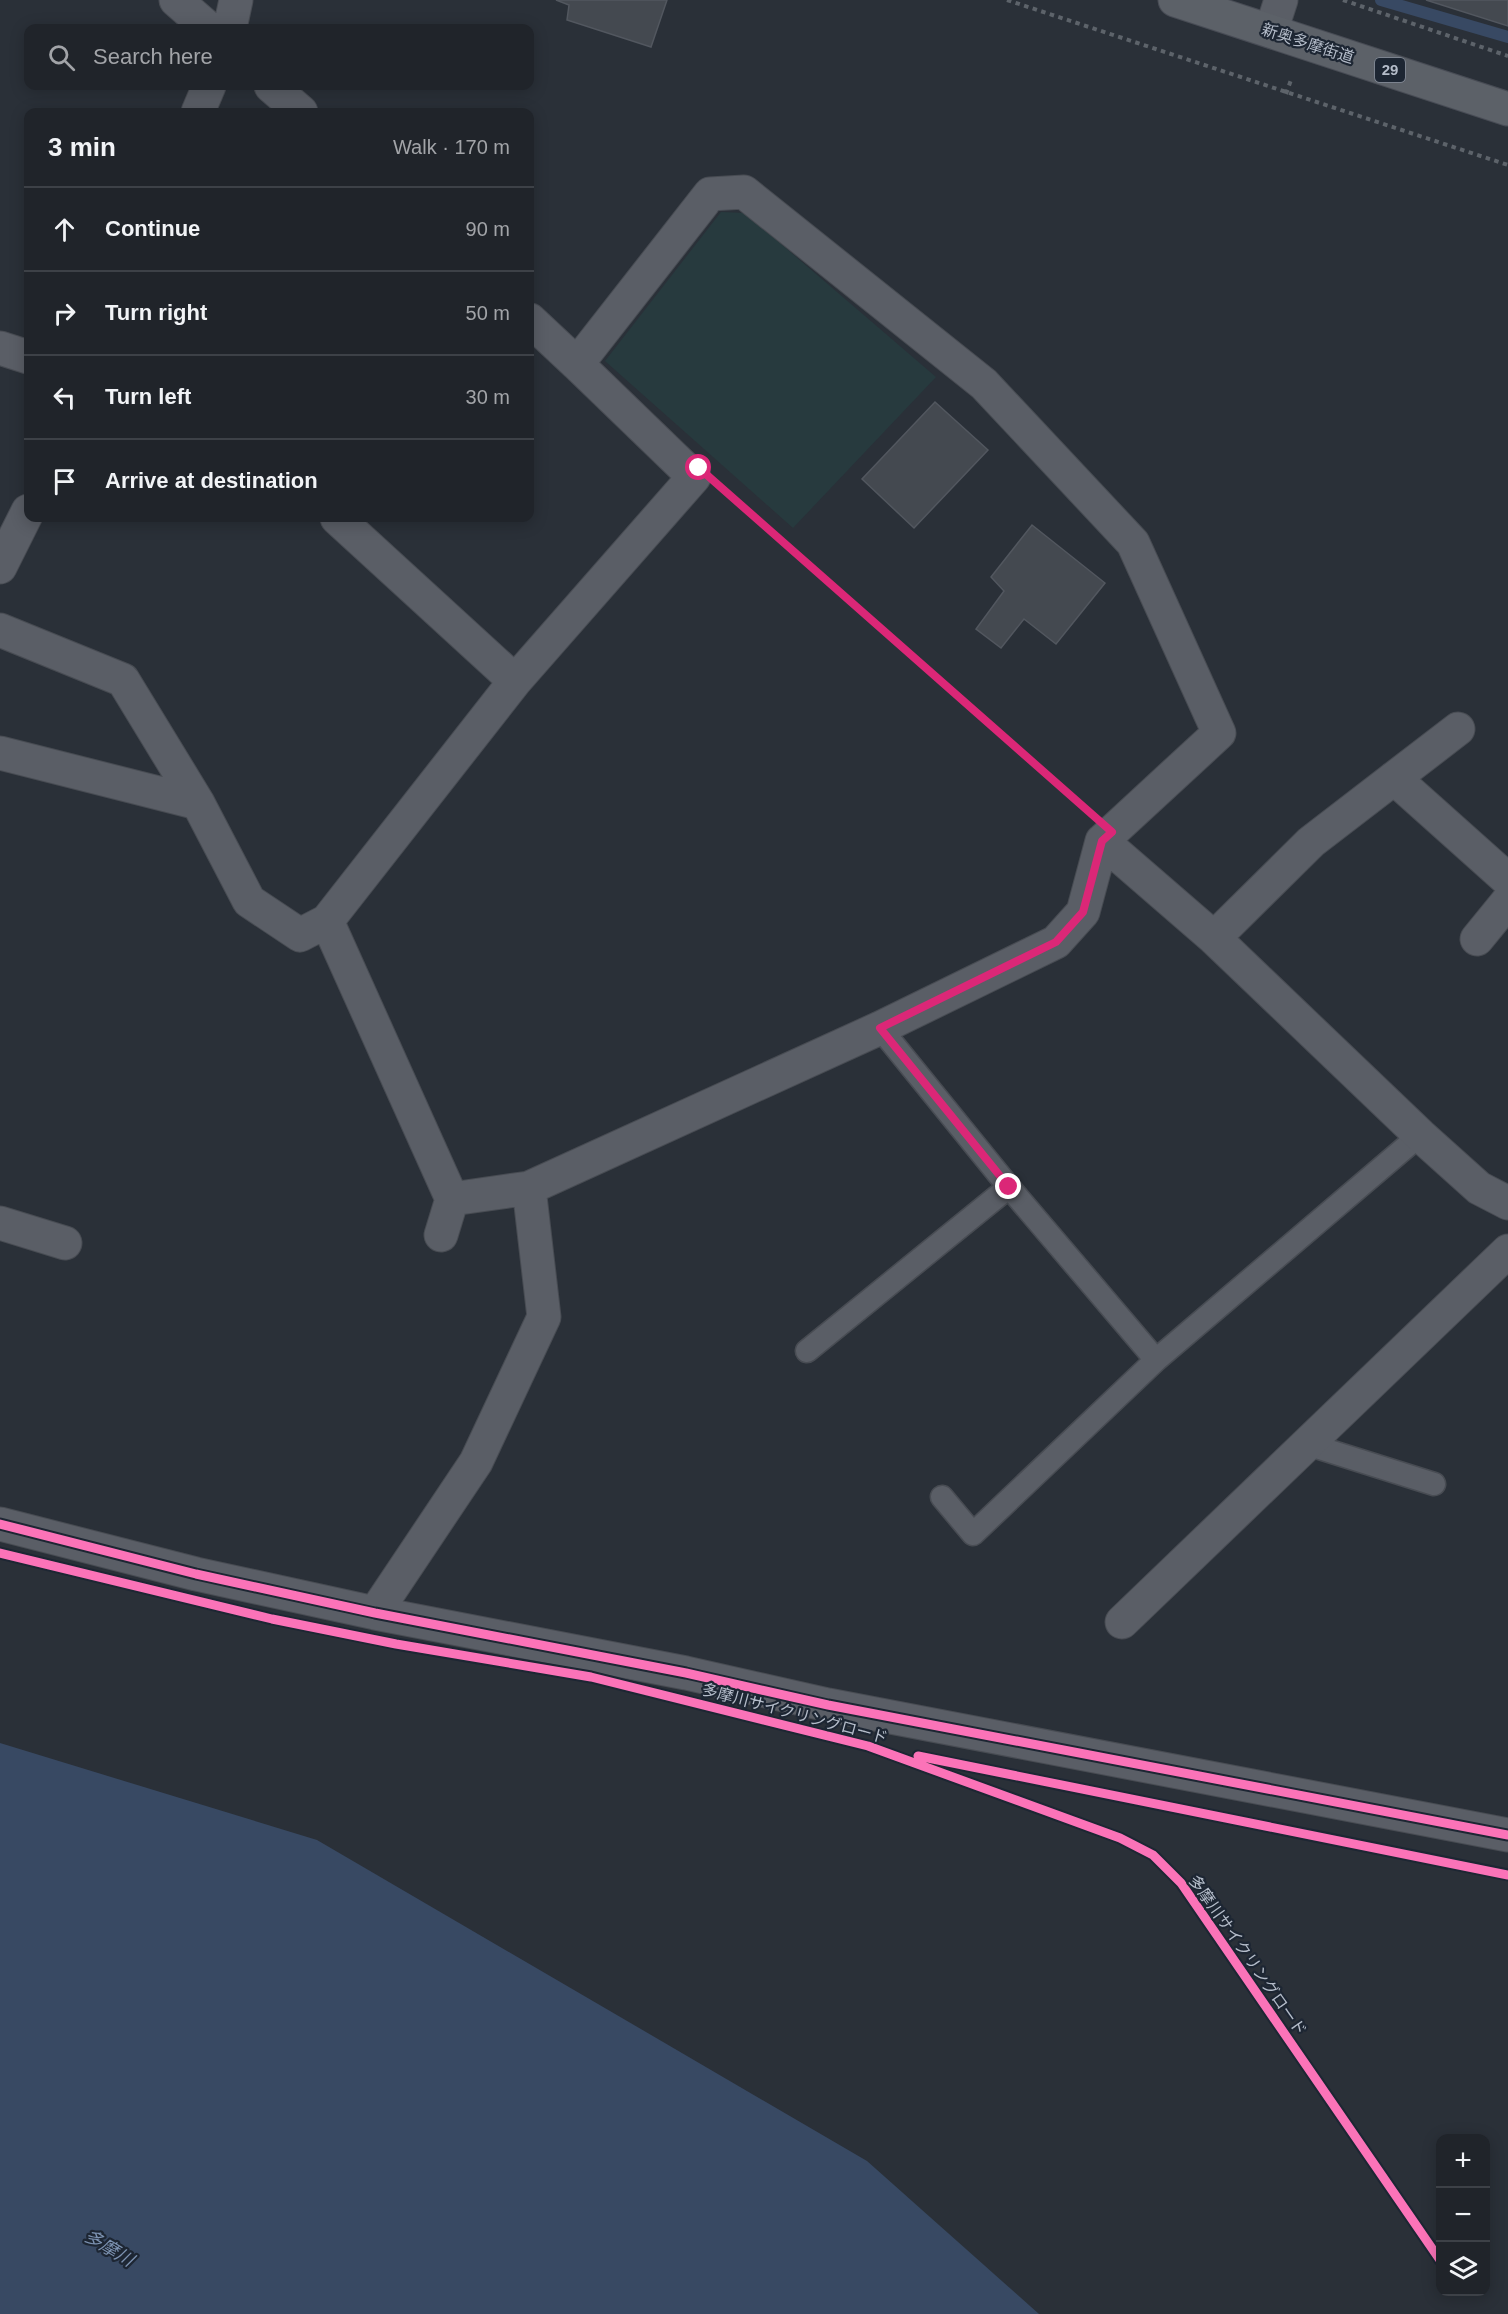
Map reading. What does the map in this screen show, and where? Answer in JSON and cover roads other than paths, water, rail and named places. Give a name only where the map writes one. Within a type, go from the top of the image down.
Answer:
[{"type":"main road","name":"新奥多摩街道","points":[[1175,0],[1508,109]]},
{"type":"street","points":[[176,0],[203,24]]},
{"type":"street","points":[[231,24],[236,0]]},
{"type":"street","points":[[1271,31],[1281,0]]},
{"type":"street","points":[[200,108],[207,90]]},
{"type":"street","points":[[276,90],[296,108]]},
{"type":"street","points":[[452,1199],[529,1188],[880,1028],[1056,942],[1083,912],[1107,836],[1219,733],[1133,543],[984,384],[744,192],[710,194],[577,364]]},
{"type":"street","points":[[0,630],[123,680],[198,803],[249,901],[300,935],[327,921],[515,681],[694,477],[534,324]]},
{"type":"street","points":[[0,348],[24,356]]},
{"type":"street","points":[[0,567],[24,519]]},
{"type":"street","points":[[341,522],[515,681]]},
{"type":"street","points":[[1214,938],[1311,842],[1458,729]]},
{"type":"street","points":[[0,753],[198,803]]},
{"type":"street","points":[[1394,778],[1508,880]]},
{"type":"street","points":[[1107,836],[1420,1136],[1479,1188],[1508,1203]]},
{"type":"street","points":[[1477,939],[1508,901]]},
{"type":"street","points":[[327,921],[452,1199],[441,1235]]},
{"type":"street","points":[[375,1613],[476,1462],[544,1317],[529,1188]]},
{"type":"street","points":[[0,1223],[65,1243]]},
{"type":"street","points":[[1122,1622],[1508,1251]]},
{"type":"street","points":[[0,1524],[196,1574],[375,1613],[686,1673],[828,1705],[1508,1835]]},
{"type":"lane","points":[[880,1028],[1009,1187],[1156,1360]]},
{"type":"lane","points":[[942,1497],[973,1534],[1156,1360],[1420,1136]]},
{"type":"lane","points":[[807,1350],[1009,1187]]},
{"type":"lane","points":[[1307,1444],[1434,1484]]},
{"type":"water","name":"多摩川","points":[[0,1743],[317,1840],[867,2161],[1039,2314],[0,2314]]},
{"type":"waterway","points":[[1381,0],[1508,37]]}]
